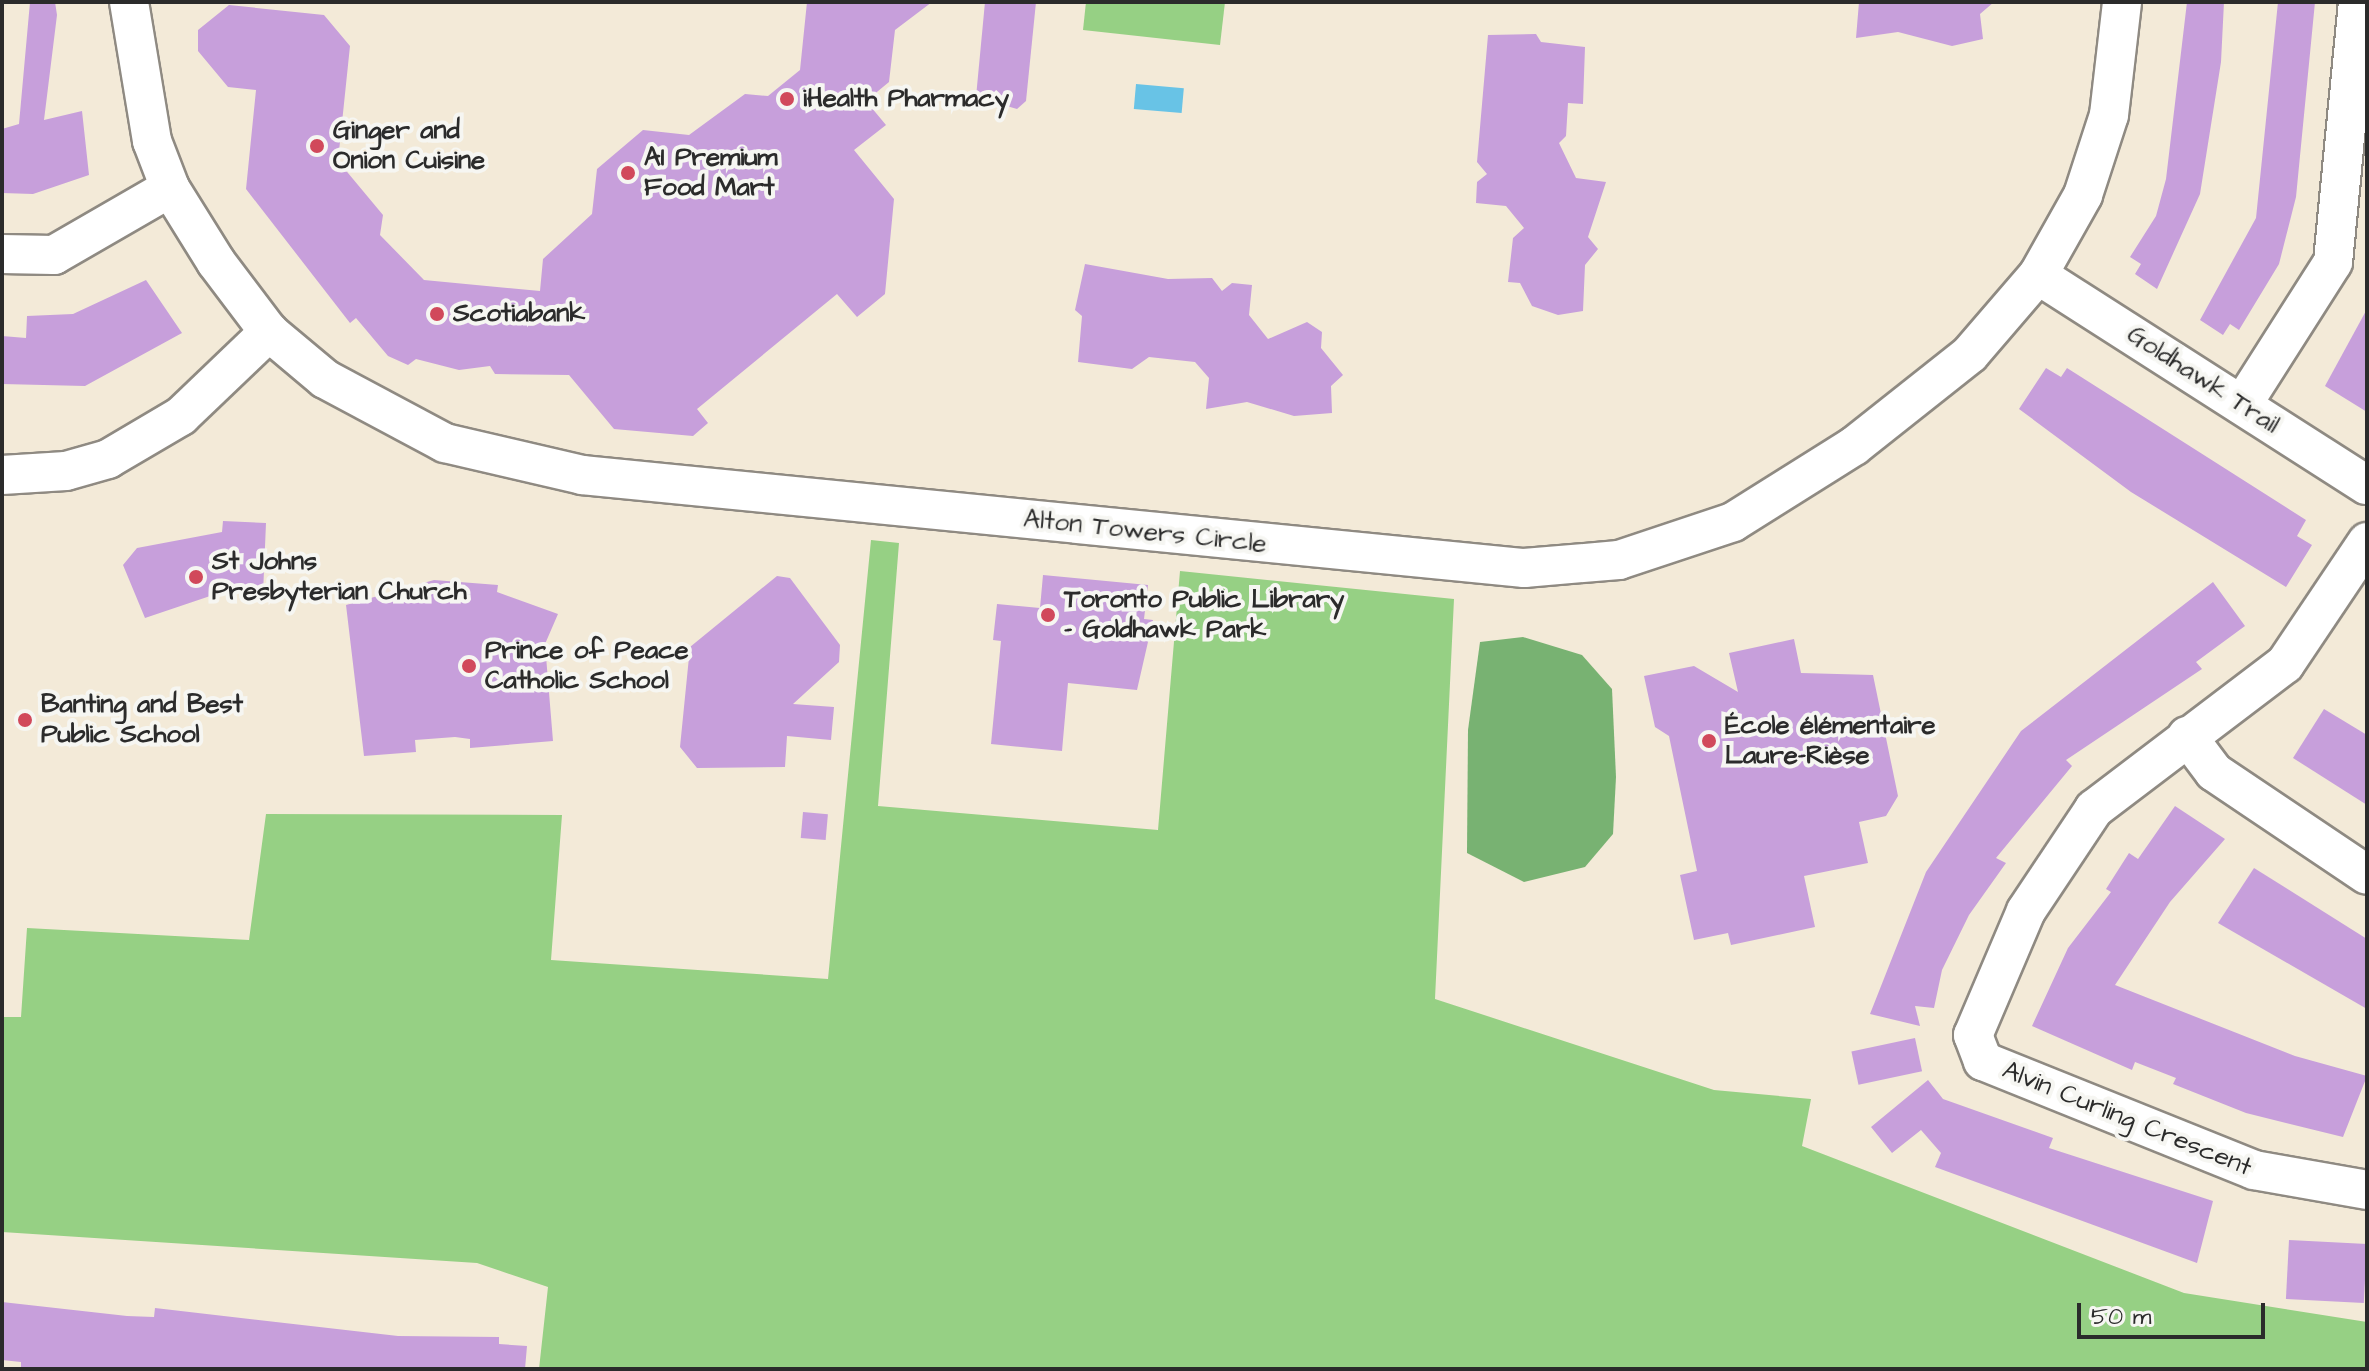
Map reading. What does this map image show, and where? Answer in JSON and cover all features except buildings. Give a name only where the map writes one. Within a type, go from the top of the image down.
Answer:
[{"type":"street","name":"Alton Towers Circle","points":[[129,2],[139,89],[170,188],[269,332],[385,416],[483,456],[546,470],[1549,568],[1662,549],[1780,497],[1935,386],[2038,275],[2098,156],[2122,2]]},
{"type":"street","points":[[2242,405],[2333,262],[2358,2]]},
{"type":"street","points":[[2,254],[54,255],[170,188]]},
{"type":"street","name":"Goldhawk Trail","points":[[2038,275],[2367,485]]},
{"type":"street","points":[[2,475],[108,459],[181,416],[269,332]]},
{"type":"street","name":"Alvin Curling Crescent","points":[[2367,542],[2285,664],[2116,788],[2074,835],[2026,911],[1973,1035],[1976,1050],[2001,1069],[2254,1170],[2367,1190]]},
{"type":"street","points":[[2187,736],[2214,772],[2367,875]]},
{"type":"green space","points":[[1086,2],[1225,2],[1220,45],[1083,30]]},
{"type":"green space","points":[[871,540],[899,543],[878,806],[1158,830],[1180,571],[1454,599],[1435,999],[1714,1090],[1811,1099],[1802,1146],[2184,1293],[2367,1322],[2367,1369],[539,1369],[548,1287],[477,1263],[2,1232],[2,1017],[21,1017],[27,928],[249,940],[266,814],[562,815],[551,960],[828,979]]},
{"type":"green space","points":[[1523,637],[1582,655],[1612,689],[1616,777],[1613,834],[1585,867],[1524,882],[1467,853],[1468,730],[1480,642]]},
{"type":"water","points":[[1136,84],[1184,88],[1182,113],[1134,109]]},
{"type":"place","name":"iHealth Pharmacy","points":[[787,99]]},
{"type":"place","name":"Ginger and Onion Cuisine","points":[[317,146]]},
{"type":"place","name":"AI Premium Food Mart","points":[[628,173]]},
{"type":"place","name":"Scotiabank","points":[[437,314]]},
{"type":"place","name":"St Johns Presbyterian Church","points":[[196,577]]},
{"type":"place","name":"Toronto Public Library - Goldhawk Park","points":[[1048,615]]},
{"type":"place","name":"Prince of Peace Catholic School","points":[[469,666]]},
{"type":"place","name":"Banting and Best Public School","points":[[25,720]]},
{"type":"place","name":"École élémentaire Laure-Rièse","points":[[1709,741]]}]
